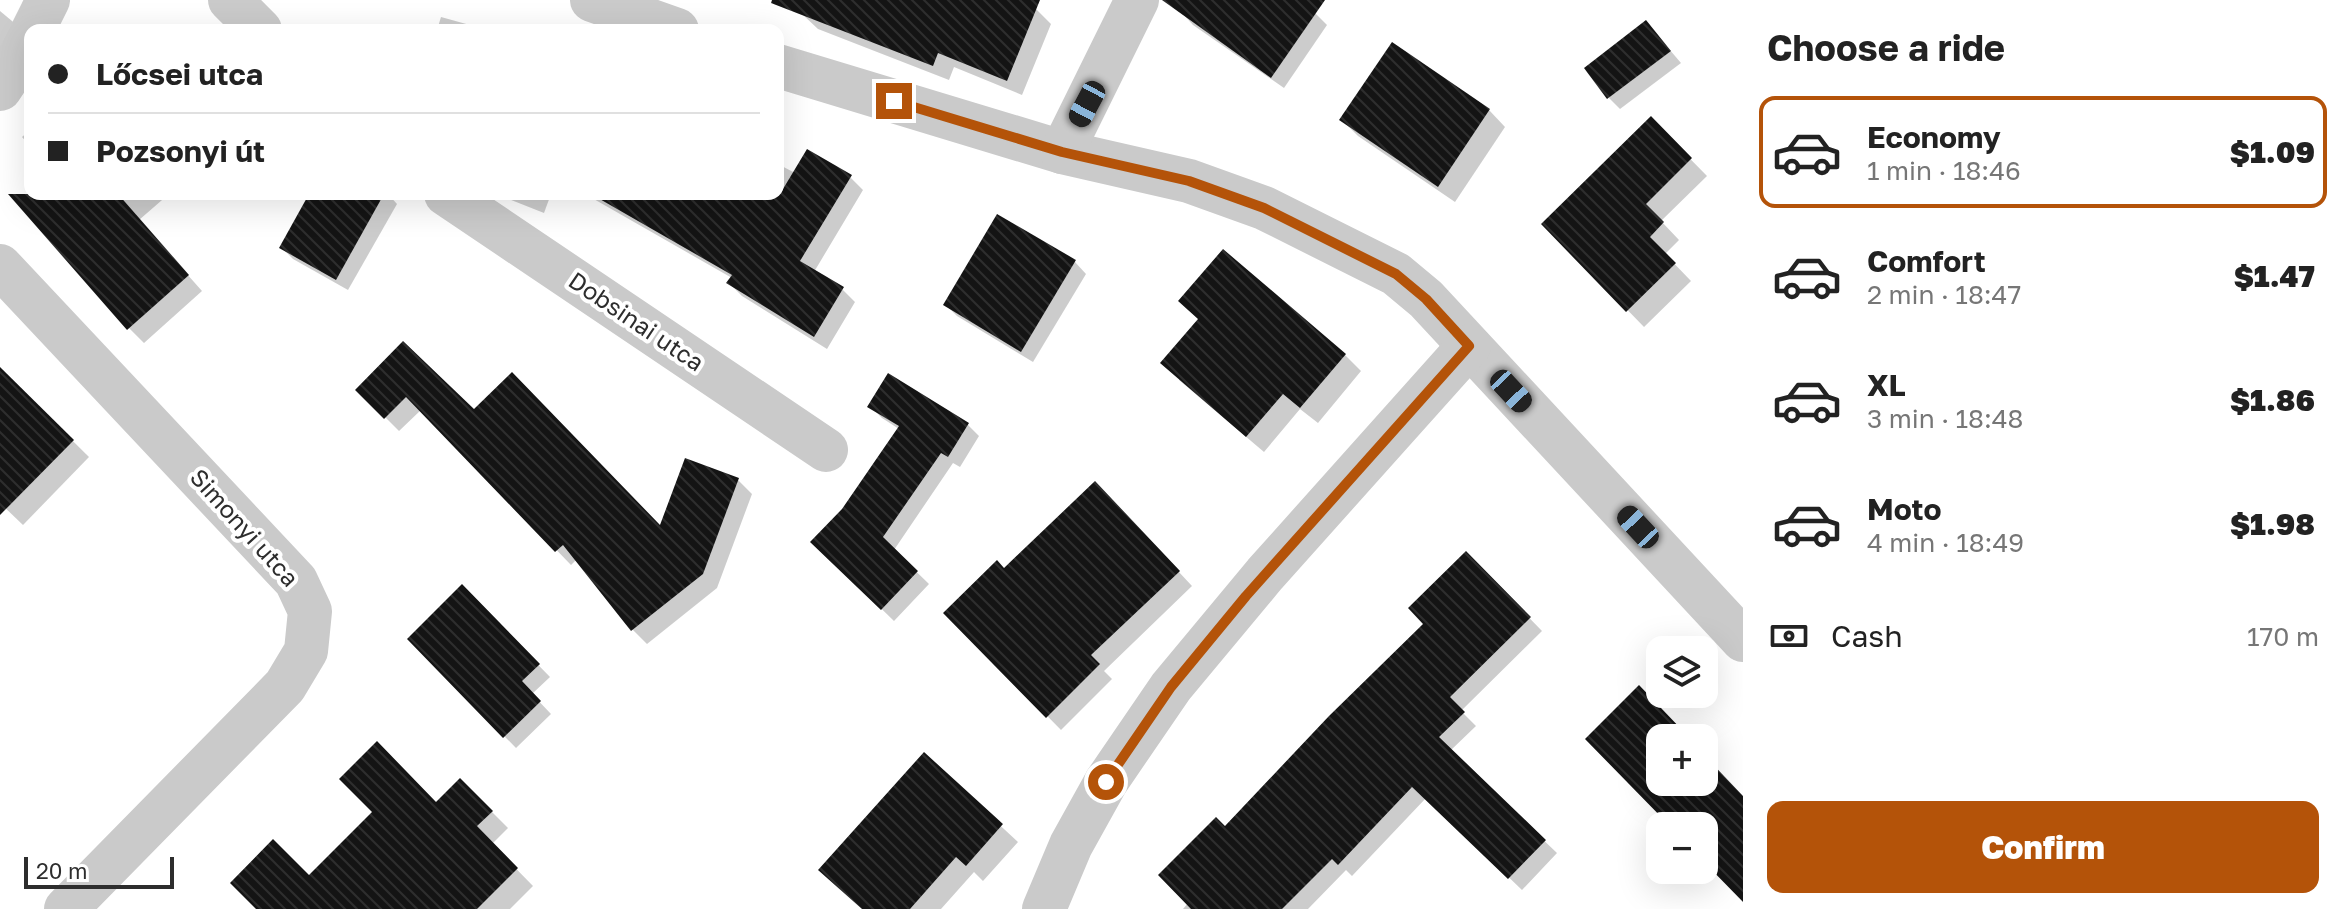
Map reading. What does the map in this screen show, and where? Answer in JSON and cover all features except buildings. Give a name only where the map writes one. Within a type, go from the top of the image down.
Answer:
[{"type":"street","points":[[36,24],[48,0]]},
{"type":"street","points":[[230,0],[254,24]]},
{"type":"street","points":[[592,0],[660,24]]},
{"type":"street","points":[[1062,152],[1137,0]]},
{"type":"street","points":[[0,89],[24,49]]},
{"type":"street","points":[[784,68],[1062,152],[1189,181],[1264,208],[1396,274],[1426,299],[1743,640]]},
{"type":"street","name":"Dobsinai utca","points":[[455,200],[826,450]]},
{"type":"street","name":"Simonyi utca","points":[[0,266],[296,581],[310,611],[306,651],[285,686],[66,909]]},
{"type":"street","points":[[1044,909],[1071,845],[1106,782],[1171,687],[1265,574],[1469,346]]},
{"type":"route","points":[[894,101],[1062,152],[1189,181],[1264,208],[1396,274],[1426,299],[1469,346],[1246,596],[1171,687],[1106,782]]}]
